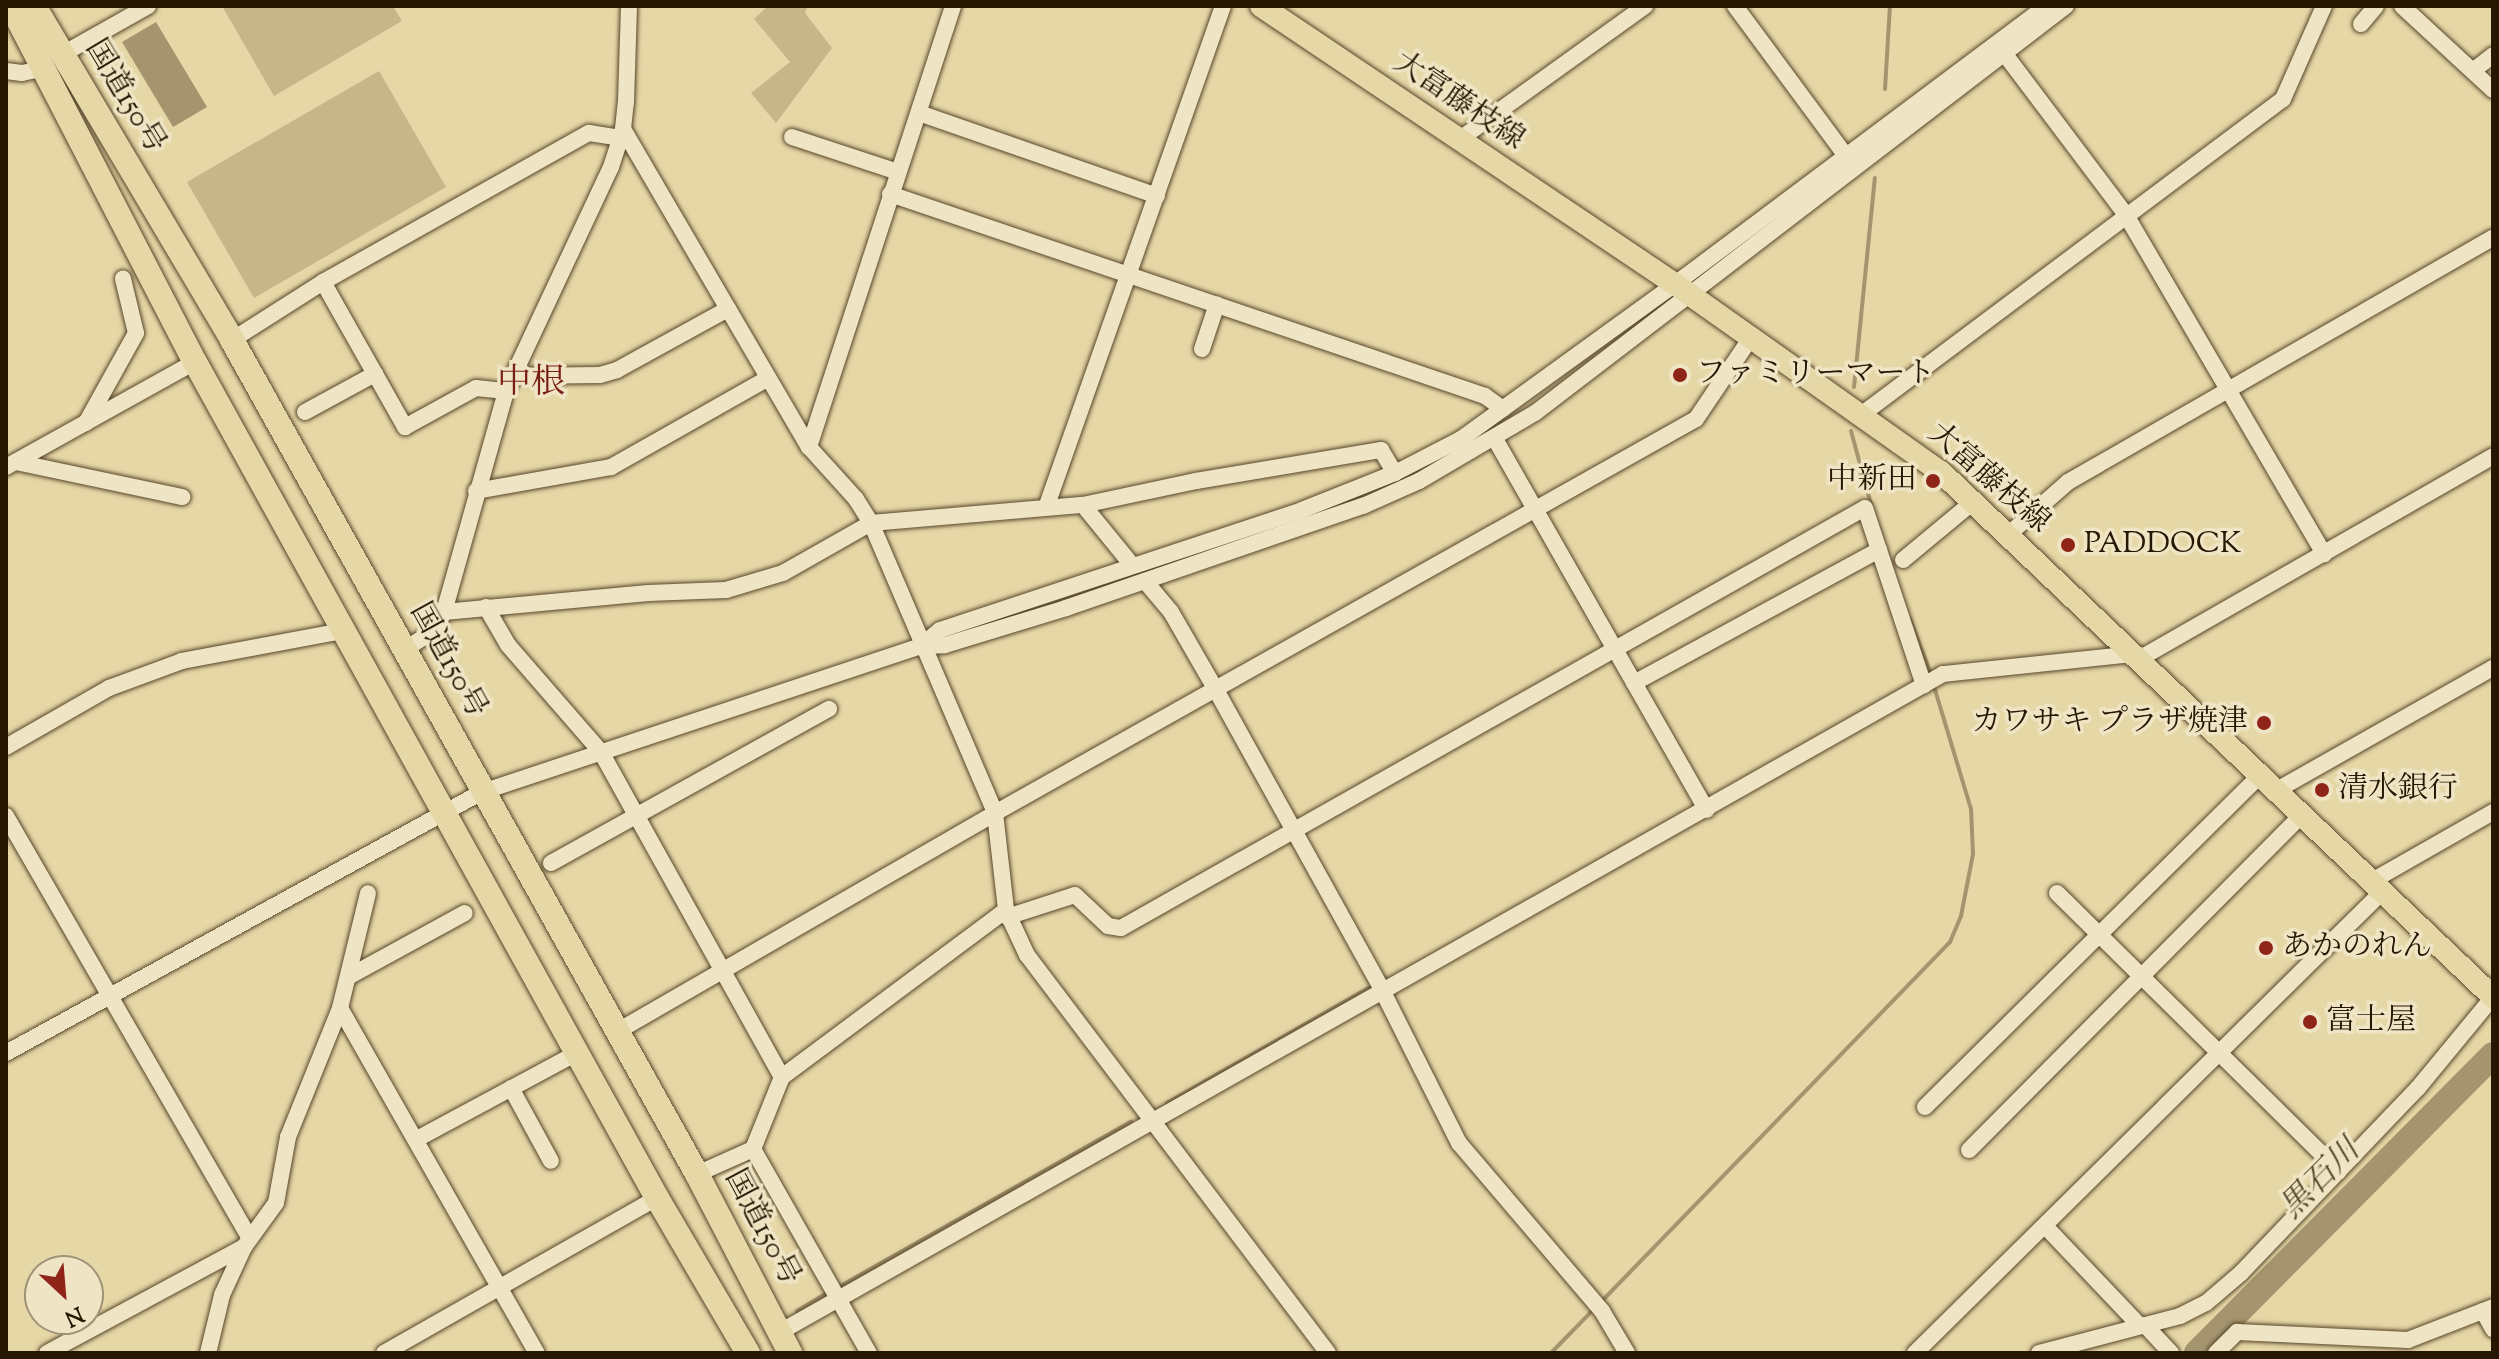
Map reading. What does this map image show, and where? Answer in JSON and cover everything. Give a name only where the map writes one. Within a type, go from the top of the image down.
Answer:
[{"type":"highway","name":"国道150号","points":[[11,6],[53,62],[232,340],[697,1174],[785,1343]]},
{"type":"highway","name":"国道150号","points":[[34,6],[53,62],[195,362],[657,1198],[748,1353]]},
{"type":"main road","name":"大富藤枝線","points":[[1261,6],[1681,289],[1941,472],[2493,997]]},
{"type":"street","points":[[6,71],[22,73],[53,62],[148,6]]},
{"type":"street","points":[[405,649],[435,630],[444,612],[476,491],[511,383],[531,333],[611,167],[621,134],[629,6]]},
{"type":"street","points":[[809,447],[953,6]]},
{"type":"street","points":[[1047,505],[1223,6]]},
{"type":"street","points":[[1460,139],[1645,6]]},
{"type":"street","points":[[1735,6],[1846,156]]},
{"type":"street","points":[[6,1053],[482,792],[921,646],[945,645],[1145,581],[1363,506],[1419,481],[1535,413],[1681,289],[1846,156],[2047,6]]},
{"type":"street","points":[[921,646],[940,630],[1302,510],[1395,473],[1461,439],[1681,289],[2066,6]]},
{"type":"street","points":[[1861,415],[2283,99],[2324,6]]},
{"type":"street","points":[[2361,24],[2376,6]]},
{"type":"street","points":[[2414,9],[2493,90]]},
{"type":"street","points":[[2004,53],[2126,215],[2324,554]]},
{"type":"street","points":[[2474,70],[2493,55]]},
{"type":"street","points":[[919,113],[1157,196]]},
{"type":"street","points":[[232,340],[323,282],[589,133],[621,134]]},
{"type":"street","points":[[621,134],[809,447],[856,499],[871,523],[995,813],[1006,913],[1027,955],[1328,1353]]},
{"type":"street","points":[[792,137],[898,172]]},
{"type":"street","points":[[890,194],[1485,396],[1503,409]]},
{"type":"street","points":[[2009,534],[2068,482],[2493,238]]},
{"type":"street","points":[[86,423],[136,333],[123,279]]},
{"type":"street","points":[[323,282],[405,427],[476,388],[600,375],[617,370],[728,309]]},
{"type":"street","points":[[1202,349],[1217,304]]},
{"type":"street","points":[[618,1031],[995,813],[1696,419],[1750,339]]},
{"type":"street","points":[[11,464],[195,362]]},
{"type":"street","points":[[305,412],[375,374]]},
{"type":"street","points":[[476,491],[611,467],[768,378]]},
{"type":"street","points":[[1495,439],[1707,810]]},
{"type":"street","points":[[444,612],[726,590],[783,573],[871,523],[1047,505],[1083,505],[1196,481],[1381,450],[1395,473]]},
{"type":"street","points":[[785,1343],[835,1294],[1707,810],[1929,682],[2137,657],[2493,456]]},
{"type":"street","points":[[11,464],[182,497]]},
{"type":"street","points":[[1903,560],[1974,501]]},
{"type":"street","points":[[1083,505],[1132,565]]},
{"type":"street","points":[[697,1174],[753,1149],[782,1077],[1006,913],[1075,895],[1108,926],[1121,928],[1865,508],[1929,682]]},
{"type":"street","points":[[1634,683],[1879,550]]},
{"type":"street","points":[[1145,581],[1171,612],[1216,690],[1382,990],[1459,1143],[1598,1306],[1627,1353]]},
{"type":"street","points":[[486,607],[508,645],[601,752],[782,1077]]},
{"type":"street","points":[[6,747],[109,688],[182,661],[343,631]]},
{"type":"street","points":[[1925,1107],[2100,935],[2269,783],[2493,668]]},
{"type":"street","points":[[551,863],[829,709]]},
{"type":"street","points":[[1915,1353],[2220,1053],[2378,886],[2493,812]]},
{"type":"street","points":[[1969,1150],[2302,815]]},
{"type":"street","points":[[6,816],[111,995],[247,1243]]},
{"type":"street","points":[[208,1353],[222,1295],[247,1243],[276,1203],[297,1107],[340,1008],[368,893]]},
{"type":"street","points":[[2057,893],[2339,1171]]},
{"type":"street","points":[[348,977],[465,913]]},
{"type":"street","points":[[2039,1353],[2180,1316],[2206,1303],[2241,1273],[2418,1088],[2493,997]]},
{"type":"street","points":[[340,1008],[537,1353]]},
{"type":"street","points":[[417,1139],[577,1053]]},
{"type":"street","points":[[511,1088],[551,1161]]},
{"type":"street","points":[[753,1149],[869,1353]]},
{"type":"street","points":[[384,1353],[657,1198]]},
{"type":"street","points":[[2045,1226],[2171,1353]]},
{"type":"street","points":[[47,1353],[247,1243]]},
{"type":"street","points":[[2216,1353],[2237,1332],[2408,1340],[2488,1309],[2493,1329]]},
{"type":"shaded area","points":[[222,6],[393,6],[402,21],[274,96]]},
{"type":"shaded area","points":[[768,6],[808,6],[805,13],[832,48],[776,123],[751,93],[790,62],[754,19]]},
{"type":"shaded area","points":[[156,22],[207,107],[173,127],[122,42]]},
{"type":"shaded area","points":[[379,71],[446,187],[254,298],[187,182]]},
{"type":"waterway","points":[[1885,89],[1890,6]]},
{"type":"waterway","points":[[1854,387],[1875,178]]},
{"type":"waterway","points":[[1851,431],[1871,504]]},
{"type":"waterway","points":[[1910,619],[1931,674]]},
{"type":"waterway","points":[[1600,1303],[1950,942],[1961,916],[1973,854],[1971,809],[1933,683]]},
{"type":"waterway","points":[[1167,1103],[1369,988]]},
{"type":"waterway","name":"黒石川","points":[[2197,1353],[2493,1055]]},
{"type":"waterway","points":[[837,1288],[1131,1122]]},
{"type":"waterway","points":[[797,1311],[829,1292]]},
{"type":"waterway","points":[[1551,1353],[1594,1309]]},
{"type":"place","name":"ファミリーマート","points":[[1680,375]]},
{"type":"place","name":"中新田","points":[[1933,481]]},
{"type":"place","name":"PADDOCK","points":[[2068,545]]},
{"type":"place","name":"カワサキ プラザ焼津","points":[[2264,723]]},
{"type":"place","name":"清水銀行","points":[[2322,790]]},
{"type":"place","name":"あかのれん","points":[[2266,948]]},
{"type":"place","name":"富士屋","points":[[2310,1022]]},
{"type":"district","name":"中根","points":[[531,384]]}]
